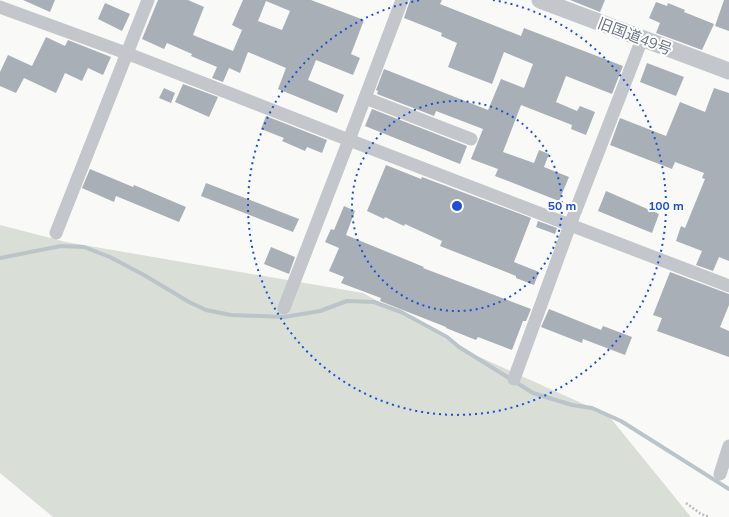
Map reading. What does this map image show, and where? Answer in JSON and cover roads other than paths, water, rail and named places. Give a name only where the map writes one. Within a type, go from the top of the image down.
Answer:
[{"type":"street","points":[[56,232],[148,0]]},
{"type":"street","points":[[284,308],[402,0]]},
{"type":"street","name":"旧国道49号","points":[[540,0],[729,71]]},
{"type":"street","points":[[0,7],[729,286]]},
{"type":"street","points":[[514,379],[570,225],[642,39]]},
{"type":"street","points":[[365,98],[471,139]]},
{"type":"street","points":[[720,474],[729,446]]},
{"type":"waterway","points":[[0,258],[61,246],[84,247],[110,257],[189,302],[206,310],[231,315],[284,317],[320,311],[347,301],[374,302],[401,312],[447,337],[459,347],[533,393],[572,405],[592,408],[621,421],[729,489]]}]
